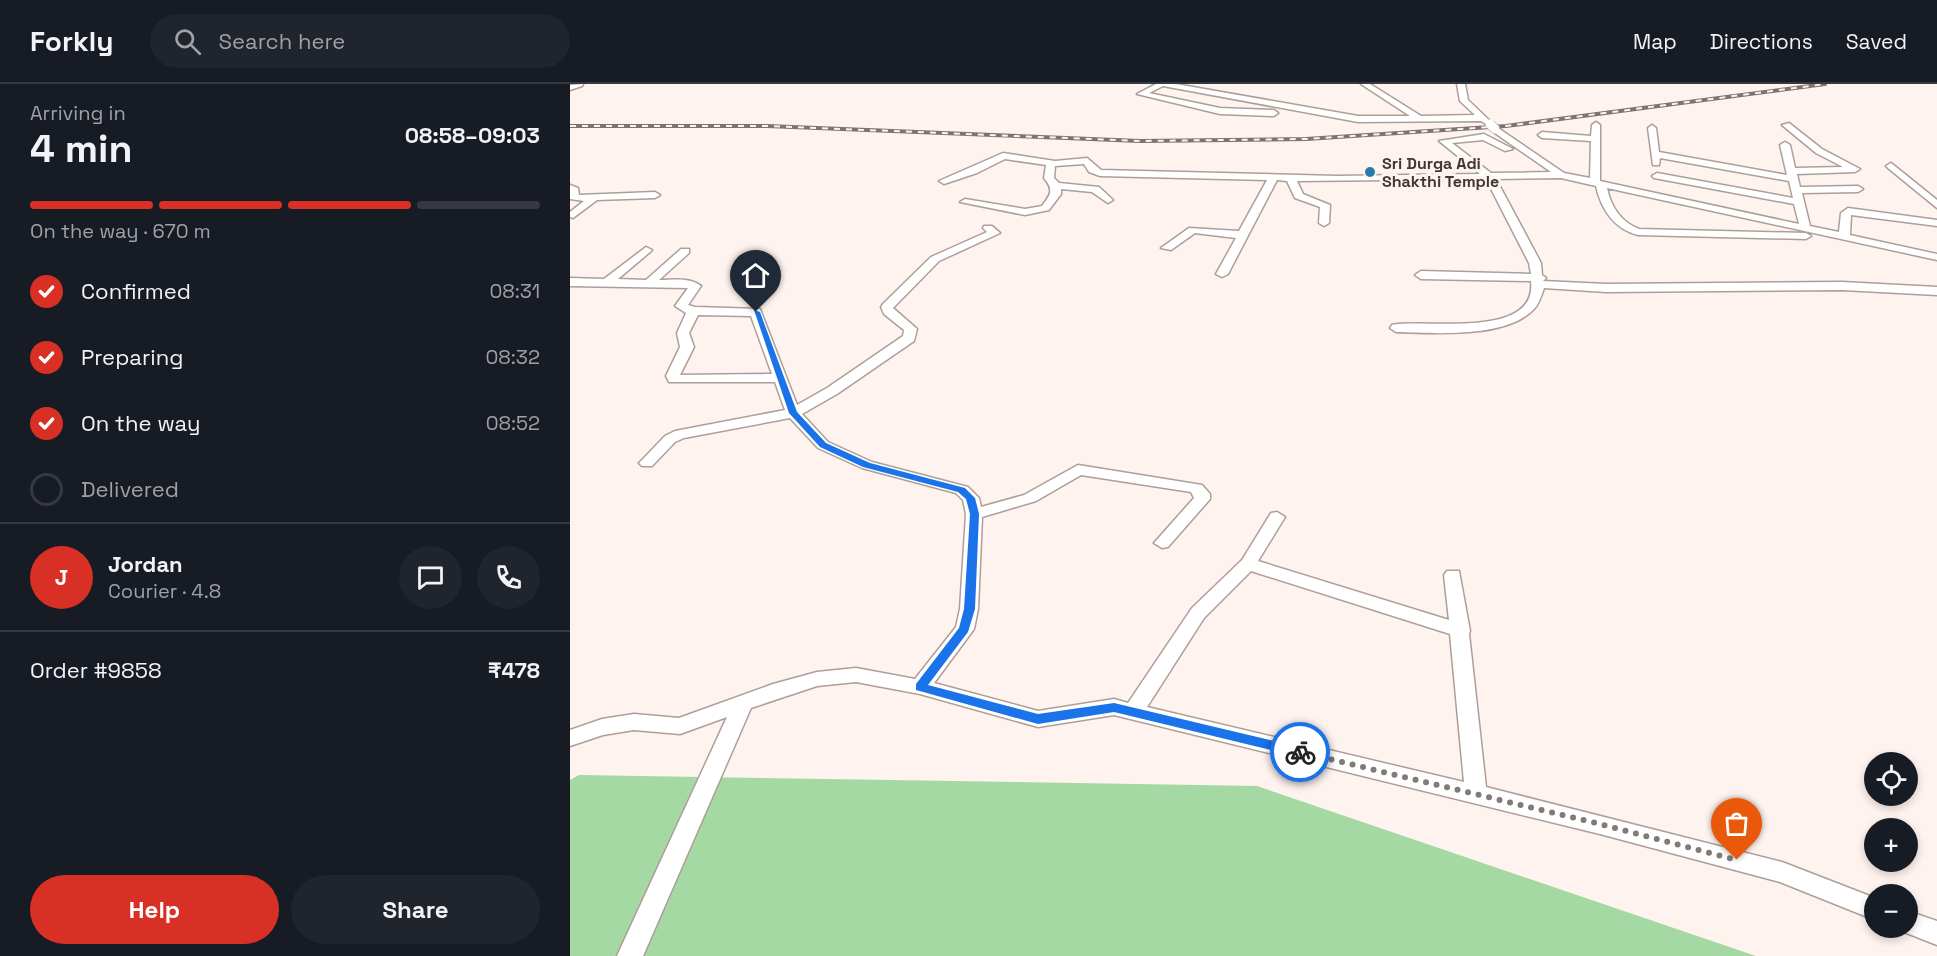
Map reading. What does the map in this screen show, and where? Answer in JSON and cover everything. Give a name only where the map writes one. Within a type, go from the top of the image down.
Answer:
[{"type":"street","points":[[570,88],[579,84]]},
{"type":"street","points":[[1318,114],[1230,112],[1141,94],[1162,84],[1318,114],[1358,119],[1489,124]]},
{"type":"street","points":[[1365,84],[1422,120]]},
{"type":"street","points":[[1461,84],[1464,101],[1489,124],[1561,175]]},
{"type":"street","points":[[1596,125],[1598,184],[1606,207],[1630,230],[1802,236],[1824,232]]},
{"type":"street","points":[[1654,154],[1792,175],[1855,169],[1819,151],[1786,125]]},
{"type":"street","points":[[1652,128],[1657,197]]},
{"type":"street","points":[[1542,135],[1597,139]]},
{"type":"street","points":[[1396,328],[1474,328],[1495,324],[1528,310],[1539,292],[1540,281],[1535,263],[1490,177],[1444,141],[1490,138],[1518,156],[1544,164]]},
{"type":"street","points":[[1785,145],[1805,228]]},
{"type":"street","points":[[944,181],[974,171],[1003,156],[1052,163],[1087,161],[1092,170],[1100,174],[1273,179],[1561,175],[1937,257]]},
{"type":"street","points":[[965,202],[1025,212],[1041,210],[1056,194],[1056,186],[1049,177],[1052,163]]},
{"type":"street","points":[[1891,166],[1937,205]]},
{"type":"street","points":[[1657,176],[1797,202]]},
{"type":"street","points":[[1222,274],[1273,179]]},
{"type":"street","points":[[1291,179],[1299,196],[1325,206],[1324,223]]},
{"type":"street","points":[[1056,186],[1095,189],[1108,200]]},
{"type":"street","points":[[570,188],[574,190],[571,196],[655,195]]},
{"type":"street","points":[[1795,190],[1858,189]]},
{"type":"street","points":[[571,210],[585,206],[595,197]]},
{"type":"street","points":[[1844,237],[1848,212],[1937,223]]},
{"type":"street","points":[[647,463],[670,439],[680,434],[793,413],[832,390],[909,338],[911,329],[888,311],[890,304],[935,259],[995,233],[988,228]]},
{"type":"street","points":[[1167,248],[1189,231],[1242,235]]},
{"type":"street","points":[[605,284],[646,250]]},
{"type":"street","points":[[648,284],[685,251]]},
{"type":"street","points":[[1421,274],[1540,281],[1606,288],[1842,286],[1937,291]]},
{"type":"street","points":[[570,282],[689,284],[695,286],[681,306],[693,311],[756,312],[793,413],[823,445],[867,465],[962,490],[971,498],[974,514],[969,609],[964,629],[920,687]]},
{"type":"street","points":[[693,311],[683,333],[687,347],[672,376],[674,379],[781,378]]},
{"type":"street","points":[[974,514],[1030,498],[1078,470],[1196,488],[1202,495],[1202,499],[1162,543]]},
{"type":"street","points":[[1133,712],[1198,613],[1248,564],[1276,517]]},
{"type":"street","points":[[1248,564],[1461,631]]},
{"type":"street","points":[[1453,575],[1461,631],[1476,794]]},
{"type":"street","points":[[570,738],[602,727],[634,722],[680,726],[780,689],[826,678],[856,675],[920,687],[1038,719],[1114,707],[1476,794],[1782,872],[1864,905]]},
{"type":"street","points":[[630,956],[742,704]]},
{"type":"street","points":[[1918,926],[1937,933]]},
{"type":"green space","points":[[579,775],[1257,786],[1756,956],[570,956],[570,780]]},
{"type":"railway","points":[[570,126],[767,126],[1140,141],[1306,139],[1506,126],[1825,84]]},
{"type":"way so far","points":[[1300,752],[1600,824],[1737,860]]},
{"type":"place","name":"Sri Durga Adi Shakthi Temple","points":[[1370,172]]},
{"type":"route","points":[[756,312],[793,413],[823,445],[867,465],[962,490],[971,498],[974,514],[969,609],[964,629],[920,687],[1038,719],[1114,707],[1300,752]]}]
